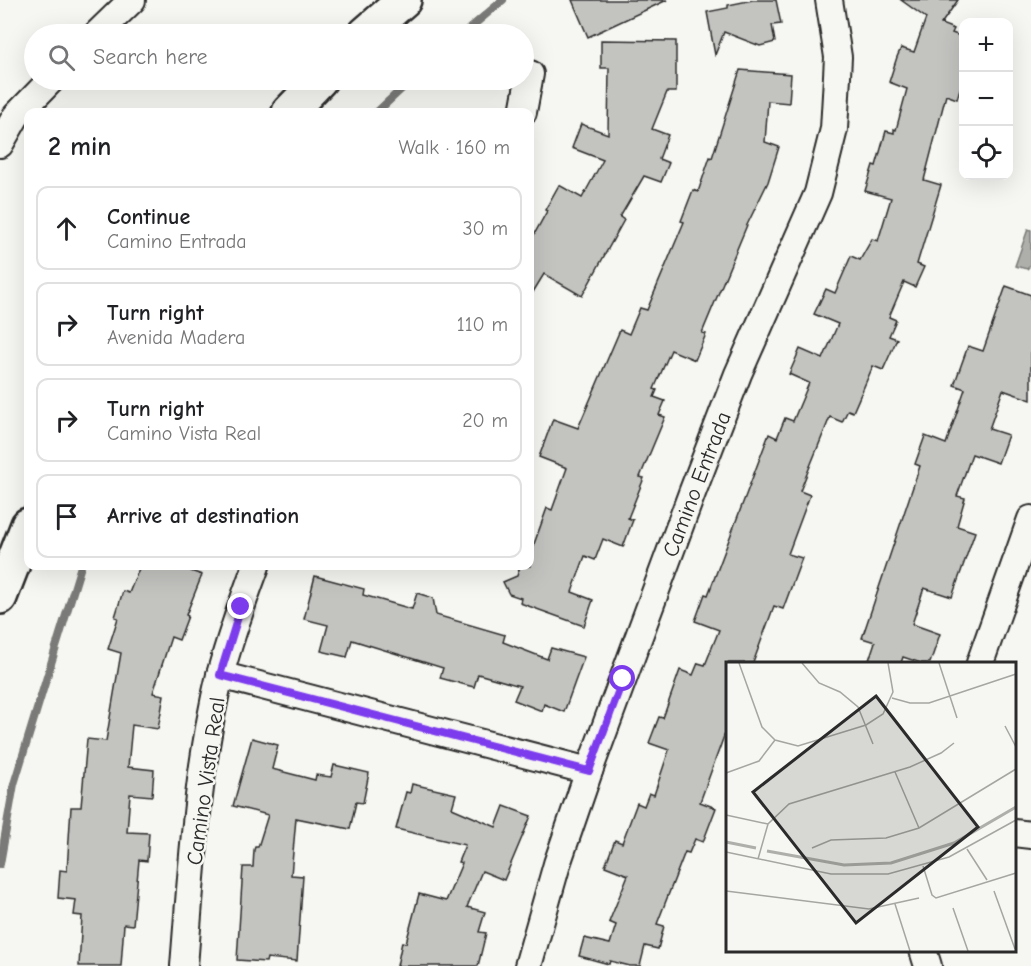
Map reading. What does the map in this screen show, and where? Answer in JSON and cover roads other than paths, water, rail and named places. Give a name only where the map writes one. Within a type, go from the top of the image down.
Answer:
[{"type":"street","points":[[107,24],[132,0]]},
{"type":"street","points":[[376,24],[404,0]]},
{"type":"street","name":"Camino Entrada","points":[[528,966],[557,864],[589,771],[738,374],[818,193],[824,174],[834,129],[838,57],[829,0]]},
{"type":"street","points":[[0,144],[16,116],[41,90]]},
{"type":"street","points":[[293,108],[310,90]]},
{"type":"street","points":[[524,108],[527,90]]},
{"type":"street","points":[[980,662],[1031,519]]},
{"type":"street","points":[[0,597],[16,535]]},
{"type":"street","name":"Camino Vista Real","points":[[184,966],[195,827],[203,761],[220,675],[255,570]]},
{"type":"street","points":[[220,675],[589,771]]},
{"type":"street","points":[[1016,833],[1031,835]]},
{"type":"street","points":[[923,951],[928,966]]},
{"type":"waterway","points":[[475,24],[503,0]]},
{"type":"waterway","points":[[381,108],[400,90]]},
{"type":"waterway","points":[[0,864],[14,784],[80,570]]}]
